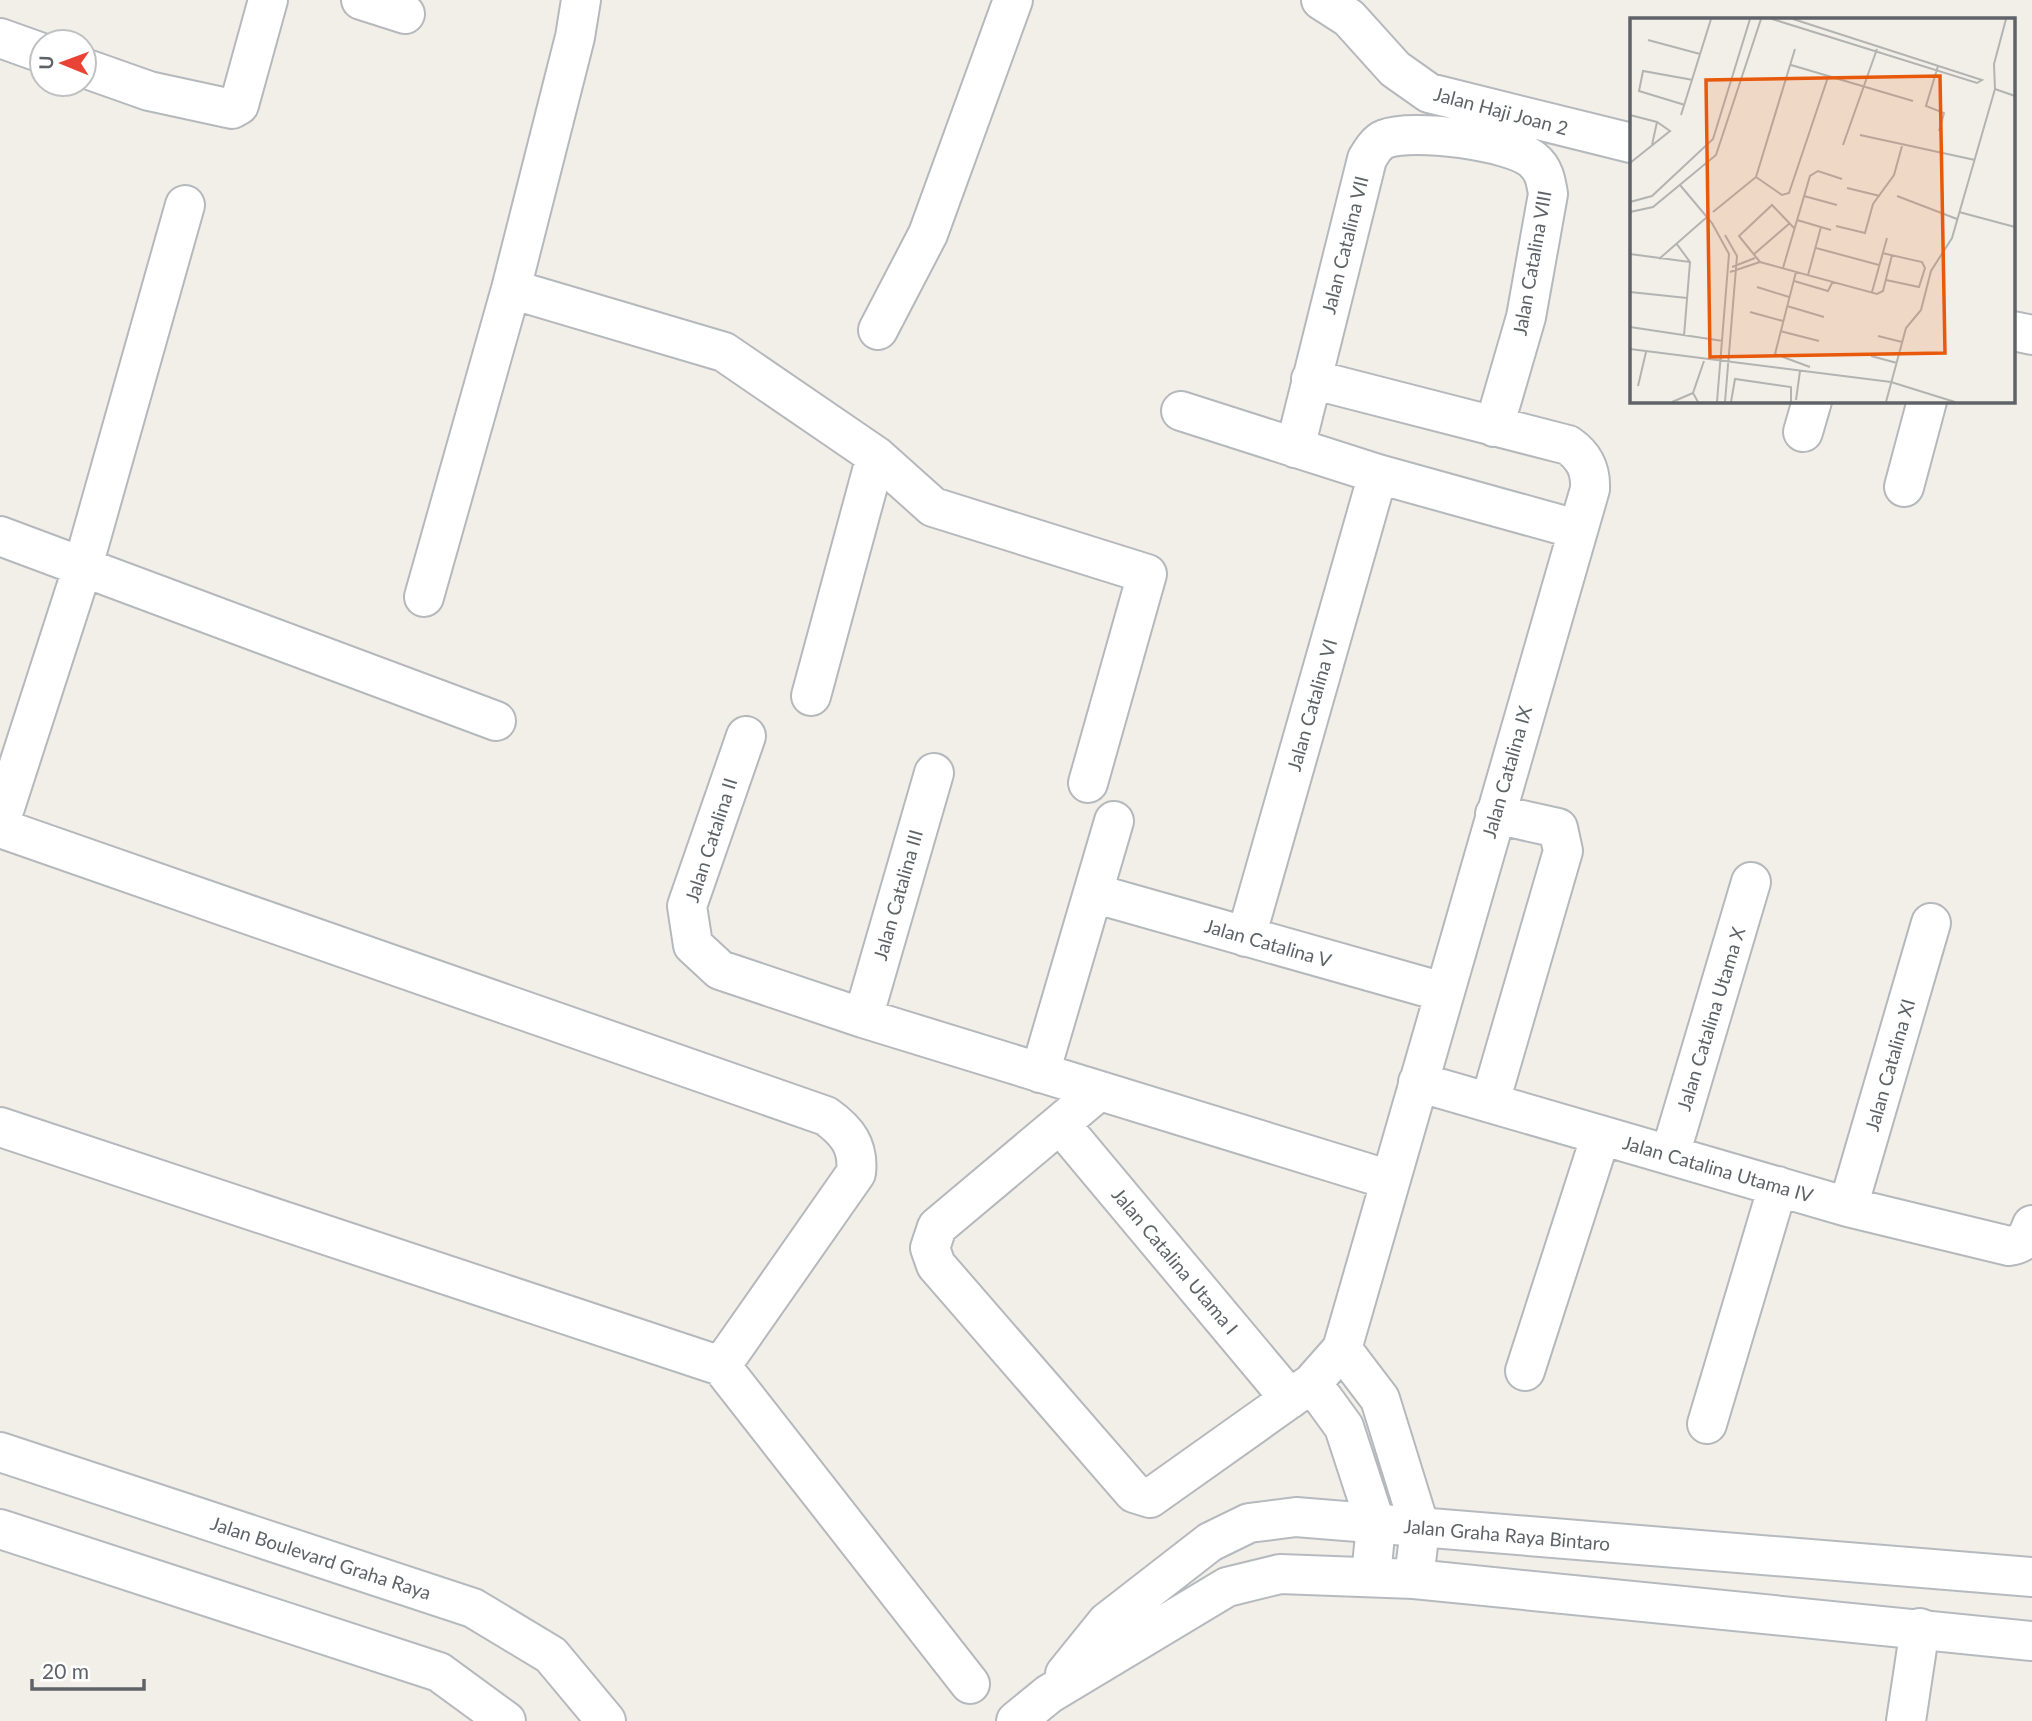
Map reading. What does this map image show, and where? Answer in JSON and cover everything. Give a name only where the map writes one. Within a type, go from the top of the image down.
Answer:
[{"type":"street","points":[[98,73],[149,91],[232,109],[239,105],[268,0]]},
{"type":"street","points":[[361,0],[405,15]]},
{"type":"street","points":[[424,597],[511,289],[575,37],[581,0]]},
{"type":"street","points":[[878,330],[928,234],[1013,0]]},
{"type":"street","name":"Jalan Haji Joan 2","points":[[1341,6],[1395,69],[1429,93],[1630,144]]},
{"type":"street","points":[[0,38],[28,48]]},
{"type":"street","name":"Jalan Catalina VII","points":[[1295,448],[1367,159],[1374,147],[1385,139],[1412,135],[1477,142]]},
{"type":"street","name":"Jalan Catalina VIII","points":[[1477,142],[1522,153],[1533,160],[1541,169],[1548,194],[1526,317],[1494,427]]},
{"type":"street","points":[[185,205],[83,566],[0,825],[826,1116],[833,1121],[852,1141],[858,1157],[856,1173],[721,1366]]},
{"type":"street","points":[[511,289],[724,352],[876,456],[933,507],[1147,574],[1088,783]]},
{"type":"street","points":[[2014,331],[2032,335]]},
{"type":"street","points":[[1311,379],[1494,427]]},
{"type":"street","points":[[1904,487],[1927,402]]},
{"type":"street","points":[[1181,411],[1378,474],[1576,530]]},
{"type":"street","name":"Jalan Catalina IX","points":[[1342,1349],[1494,814],[1590,489],[1591,477],[1586,463],[1580,453],[1568,445],[1494,427]]},
{"type":"street","points":[[811,696],[876,456]]},
{"type":"street","name":"Jalan Catalina VI","points":[[1246,937],[1378,474]]},
{"type":"street","points":[[0,536],[496,721]]},
{"type":"street","name":"Jalan Catalina II","points":[[746,736],[687,906],[694,945],[720,970],[863,1018]]},
{"type":"street","name":"Jalan Catalina III","points":[[863,1018],[934,773]]},
{"type":"street","points":[[1489,1102],[1563,852],[1558,828],[1494,814]]},
{"type":"street","points":[[1040,1073],[1114,821]]},
{"type":"street","name":"Jalan Catalina Utama X","points":[[1670,1155],[1751,882]]},
{"type":"street","name":"Jalan Catalina V","points":[[1093,893],[1443,992]]},
{"type":"street","name":"Jalan Catalina XI","points":[[1848,1207],[1931,923]]},
{"type":"street","points":[[863,1018],[1390,1180]]},
{"type":"street","name":"Jalan Catalina Utama IV","points":[[1418,1082],[1848,1207],[2009,1246],[2026,1235]]},
{"type":"street","points":[[1099,1091],[937,1227],[930,1248],[936,1265],[1136,1495],[1154,1496],[1301,1391],[1342,1349],[1380,1399],[1420,1528],[1414,1579]]},
{"type":"street","name":"Jalan Catalina Utama I","points":[[1060,1124],[1301,1391],[1344,1427],[1376,1525]]},
{"type":"street","points":[[0,1127],[721,1366],[970,1684]]},
{"type":"street","points":[[1525,1371],[1601,1135]]},
{"type":"street","points":[[1707,1424],[1778,1186]]},
{"type":"street","name":"Jalan Boulevard Graha Raya","points":[[0,1451],[474,1608],[551,1655],[606,1721]]},
{"type":"street","name":"Jalan Graha Raya Bintaro","points":[[1049,1694],[1107,1622],[1210,1542],[1249,1523],[1296,1517],[2032,1577]]},
{"type":"street","points":[[1371,1576],[1376,1525]]},
{"type":"street","points":[[0,1529],[439,1672],[506,1721]]},
{"type":"street","name":"Jalan Graha Raya Bintaro","points":[[1016,1721],[1049,1694],[1227,1587],[1280,1574],[1414,1579],[2032,1641]]},
{"type":"street","points":[[1906,1721],[1920,1628]]}]
